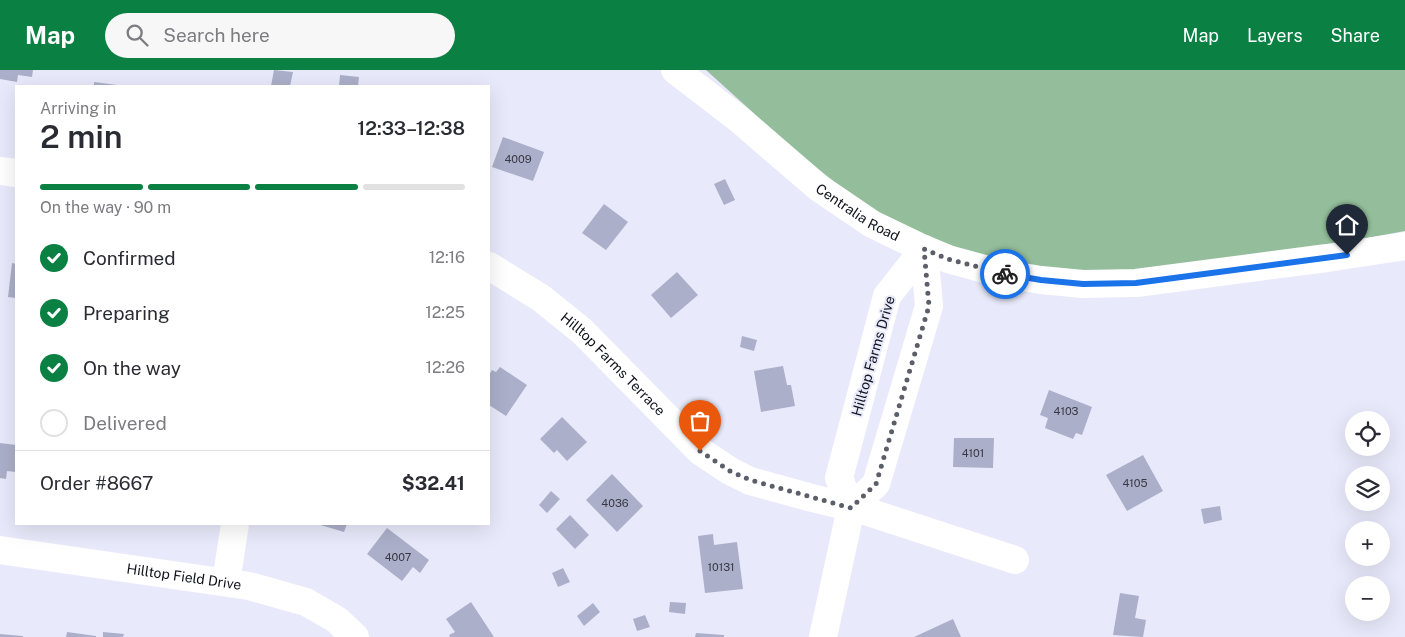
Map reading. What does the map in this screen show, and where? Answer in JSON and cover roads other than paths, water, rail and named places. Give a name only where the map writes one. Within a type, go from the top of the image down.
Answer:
[{"type":"street","name":"Centralia Road","points":[[675,70],[740,120],[819,188],[872,224],[948,259],[999,273],[1083,284],[1136,283],[1405,246]]},
{"type":"street","points":[[0,171],[15,173]]},
{"type":"street","name":"Hilltop Farms Drive","points":[[851,508],[839,478],[887,296],[924,249]]},
{"type":"street","points":[[823,637],[851,508],[876,484],[929,306],[924,249]]},
{"type":"street","name":"Hilltop Farms Terrace","points":[[490,267],[541,298],[582,332],[700,451],[730,471],[750,480],[851,508],[1015,560]]},
{"type":"street","points":[[226,582],[235,525]]},
{"type":"street","name":"Hilltop Field Drive","points":[[0,550],[249,586],[306,602],[337,620],[355,637]]}]
